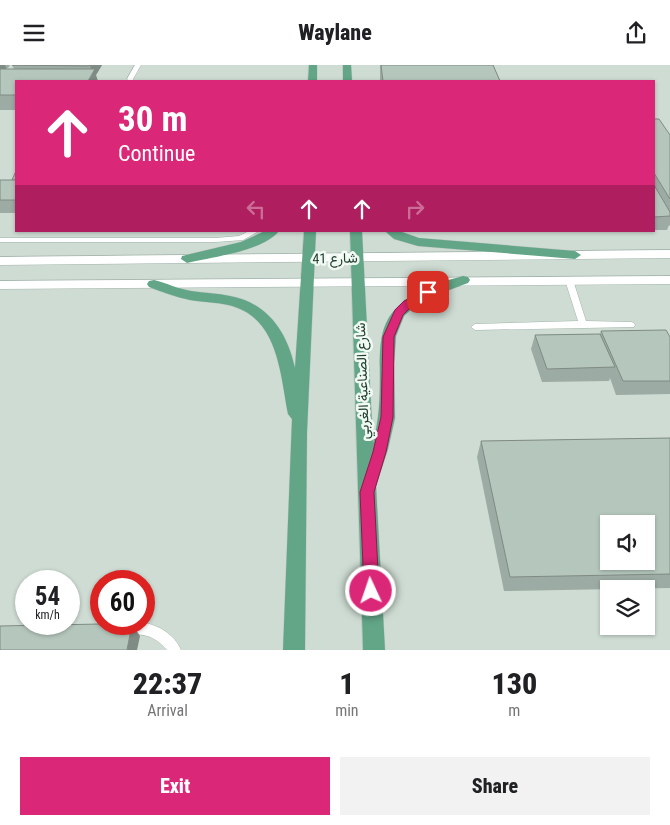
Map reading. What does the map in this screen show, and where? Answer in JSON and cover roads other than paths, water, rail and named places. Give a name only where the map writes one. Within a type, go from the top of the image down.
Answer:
[{"type":"main road","points":[[313,65],[313,80]]},
{"type":"main road","points":[[347,65],[348,80]]},
{"type":"main road","points":[[187,259],[240,246],[271,232]]},
{"type":"main road","points":[[294,650],[300,432],[310,232]]},
{"type":"main road","name":"شارع الصناعية الغربي","points":[[356,232],[374,650]]},
{"type":"main road","points":[[392,232],[398,236],[418,242],[575,255]]},
{"type":"main road","points":[[367,492],[380,452],[387,417],[388,343],[393,322],[398,313],[418,297],[463,280]]},
{"type":"main road","points":[[154,284],[178,293],[232,300],[249,306],[263,315],[273,326],[279,340],[300,432]]},
{"type":"street","name":"شارع 41","points":[[0,261],[670,254]]},
{"type":"street","name":"شارع 41","points":[[0,285],[463,280],[670,280]]},
{"type":"lane","points":[[131,80],[138,65]]},
{"type":"lane","points":[[138,240],[140,232]]},
{"type":"lane","points":[[0,240],[240,238],[254,232]]},
{"type":"lane","points":[[569,280],[583,324]]},
{"type":"lane","points":[[475,327],[583,324],[631,325]]},
{"type":"lane","points":[[155,632],[164,637],[175,650]]}]
